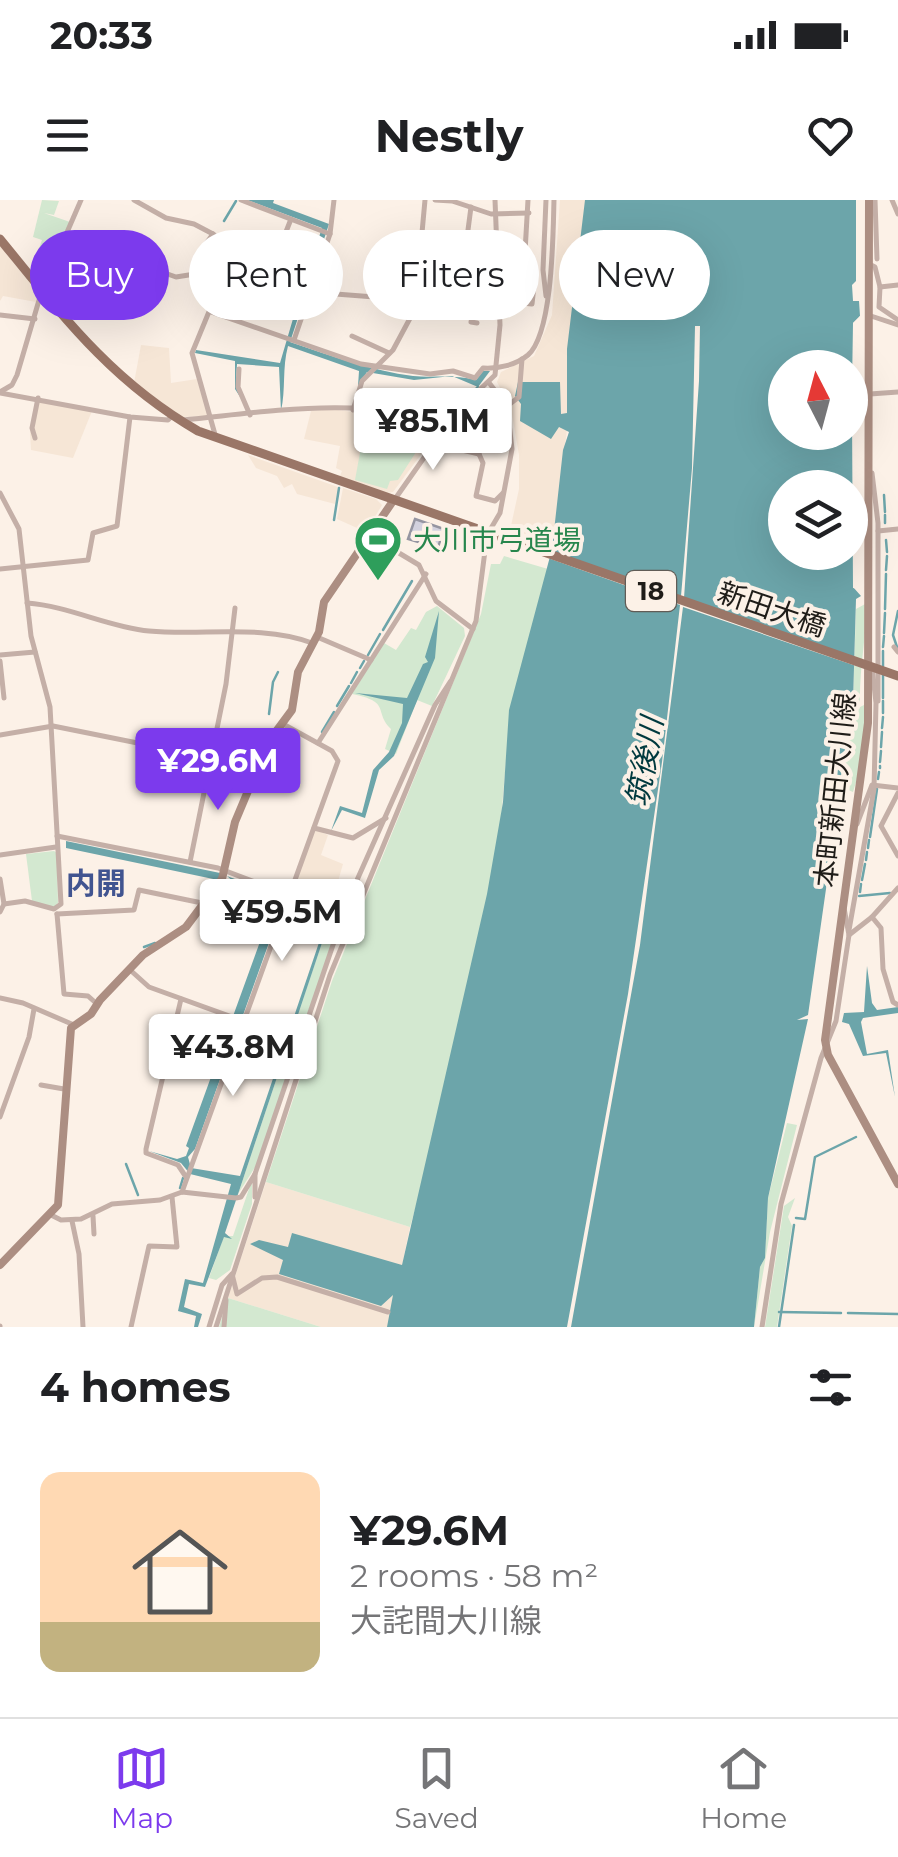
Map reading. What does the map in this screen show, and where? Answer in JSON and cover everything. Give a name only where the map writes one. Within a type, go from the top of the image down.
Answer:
[{"type":"main road","name":"本町新田大川線","points":[[825,1048],[867,738],[872,200]]},
{"type":"main road","name":"18","points":[[0,239],[30,275]]},
{"type":"main road","name":"18","points":[[67,320],[93,352],[176,418],[216,438],[398,503]]},
{"type":"main road","points":[[0,1264],[51,1215],[59,1200],[68,1036],[74,1025],[91,1014],[151,948],[175,937],[225,872],[234,822],[276,730],[292,710],[296,678],[314,640],[324,602],[370,535],[398,503]]},
{"type":"main road","name":"新田大橋","points":[[398,503],[898,676]]},
{"type":"main road","points":[[825,1048],[898,1184]]},
{"type":"street","points":[[70,230],[81,200]]},
{"type":"street","points":[[134,200],[166,218],[205,230]]},
{"type":"street","points":[[241,200],[321,230]]},
{"type":"street","points":[[330,230],[334,200]]},
{"type":"street","points":[[423,230],[425,200]]},
{"type":"street","points":[[439,200],[496,213],[529,212]]},
{"type":"street","points":[[495,200],[497,230]]},
{"type":"street","points":[[528,200],[529,230]]},
{"type":"street","points":[[547,298],[542,270],[550,200]]},
{"type":"street","points":[[234,320],[376,366],[430,374],[453,371],[476,378],[483,368],[497,369],[522,359],[534,348],[547,298],[550,200]]},
{"type":"street","points":[[892,200],[898,214]]},
{"type":"street","points":[[468,230],[471,207]]},
{"type":"street","points":[[287,230],[291,219]]},
{"type":"street","points":[[874,262],[880,287],[879,307],[898,323]]},
{"type":"street","points":[[880,287],[898,285]]},
{"type":"street","points":[[0,315],[30,318]]},
{"type":"street","points":[[871,316],[898,323]]},
{"type":"street","points":[[0,392],[12,385],[17,375],[35,320]]},
{"type":"street","points":[[206,320],[192,353],[216,438]]},
{"type":"street","points":[[290,339],[298,320]]},
{"type":"street","points":[[353,410],[362,381],[399,342],[409,320]]},
{"type":"street","points":[[471,320],[476,324]]},
{"type":"street","points":[[398,503],[447,426],[490,384],[497,369],[498,320]]},
{"type":"street","points":[[352,336],[389,353]]},
{"type":"street","points":[[507,406],[517,401],[522,359]]},
{"type":"street","points":[[238,369],[238,387],[250,415]]},
{"type":"street","points":[[213,1327],[336,958],[480,605],[487,535],[500,513],[512,449],[507,406],[490,384]]},
{"type":"street","points":[[0,392],[130,417],[168,420],[332,406],[426,417],[447,426]]},
{"type":"street","points":[[480,392],[476,418],[483,464],[476,496],[494,501],[503,493]]},
{"type":"street","points":[[870,394],[898,392]]},
{"type":"street","points":[[35,438],[32,428],[38,398]]},
{"type":"street","points":[[0,568],[88,560],[93,532],[117,526],[130,417]]},
{"type":"street","points":[[438,438],[480,454]]},
{"type":"street","points":[[868,470],[876,488],[878,531],[880,694],[876,704]]},
{"type":"street","points":[[0,493],[6,507],[14,512],[36,652],[55,726],[60,836],[57,912],[64,994],[88,996],[97,1004]]},
{"type":"street","points":[[878,531],[898,529]]},
{"type":"street","points":[[370,535],[419,564],[436,601],[473,628]]},
{"type":"street","points":[[318,743],[426,574]]},
{"type":"street","points":[[30,603],[146,631],[314,640],[371,660]]},
{"type":"street","points":[[190,862],[236,608]]},
{"type":"street","points":[[4,698],[0,658],[36,652]]},
{"type":"street","points":[[762,1327],[781,1204],[836,1021],[874,784],[876,704],[869,658]]},
{"type":"street","points":[[51,1215],[72,1221],[93,1216],[112,1204],[172,1197],[182,1192],[241,1197],[255,1174],[350,895],[435,705],[452,680]]},
{"type":"street","points":[[182,1192],[338,762],[332,751],[283,724]]},
{"type":"street","points":[[0,734],[55,726],[259,767]]},
{"type":"street","points":[[857,824],[874,784]]},
{"type":"street","points":[[874,784],[898,791],[882,826],[898,856]]},
{"type":"street","points":[[314,828],[353,838],[386,818]]},
{"type":"street","points":[[60,836],[190,862],[328,910],[336,958]]},
{"type":"street","points":[[0,855],[57,846]]},
{"type":"street","points":[[0,880],[4,904],[0,912]]},
{"type":"street","points":[[849,932],[872,917],[898,888]]},
{"type":"street","points":[[4,904],[25,902],[57,912],[134,910],[139,890],[204,904]]},
{"type":"street","points":[[350,895],[351,919]]},
{"type":"street","points":[[844,908],[849,932]]},
{"type":"street","points":[[872,917],[881,928],[883,968],[893,1002],[898,1005]]},
{"type":"street","points":[[129,969],[144,984],[243,1021]]},
{"type":"street","points":[[0,998],[74,1025]]},
{"type":"street","points":[[180,998],[146,1153],[178,1164],[187,1176]]},
{"type":"street","points":[[0,1117],[29,1037],[34,1008]]},
{"type":"street","points":[[41,1084],[64,1090]]},
{"type":"street","points":[[255,1174],[256,1200]]},
{"type":"street","points":[[130,1327],[149,1246],[177,1246],[172,1197]]},
{"type":"street","points":[[93,1216],[94,1234]]},
{"type":"street","points":[[72,1221],[79,1254],[83,1327]]},
{"type":"street","points":[[232,1274],[237,1294],[262,1278],[277,1276],[388,1312]]},
{"type":"street","points":[[213,1327],[222,1285],[232,1274]]},
{"type":"street","points":[[224,1327],[225,1297]]},
{"type":"shaded area","points":[[560,200],[596,200],[592,230],[559,230],[559,320],[581,320],[552,549],[509,535],[519,489],[519,455],[511,409],[497,382],[501,372],[534,356],[552,315]]},
{"type":"shaded area","points":[[0,246],[30,283],[30,301],[3,296],[0,301]]},
{"type":"shaded area","points":[[141,345],[169,348],[171,383],[197,379],[208,416],[183,417],[134,383]]},
{"type":"shaded area","points":[[39,401],[92,411],[73,458],[31,450],[30,433]]},
{"type":"shaded area","points":[[330,409],[424,421],[440,429],[393,492],[387,493],[339,478],[342,471],[336,468],[340,446],[304,439],[311,411]]},
{"type":"shaded area","points":[[248,455],[338,487],[335,504],[297,494],[292,484],[284,488],[277,476],[256,468]]},
{"type":"shaded area","points":[[343,488],[376,499],[382,505],[366,532],[337,519]]},
{"type":"shaded area","points":[[314,829],[328,835],[321,855],[343,864],[330,909],[291,895]]},
{"type":"shaded area","points":[[266,1182],[410,1227],[402,1266],[416,1327],[321,1327],[228,1298]]},
{"type":"green space","points":[[42,200],[59,201],[54,215],[44,213],[70,222],[67,230],[35,230]]},
{"type":"green space","points":[[363,436],[415,444],[418,449],[398,480],[390,481],[387,489],[355,480]]},
{"type":"green space","points":[[567,491],[506,761],[498,855],[439,1106],[444,1107],[410,1227],[266,1182],[332,981],[481,614],[491,564],[500,564],[504,556],[548,569]]},
{"type":"green space","points":[[867,603],[860,693],[860,707],[866,704],[863,759],[853,792],[846,789],[842,775],[853,702],[856,609]]},
{"type":"green space","points":[[437,606],[464,628],[465,636],[432,706],[417,700],[396,754],[385,749],[391,729],[377,704],[352,694],[384,643],[396,650],[411,628],[416,630],[426,612]]},
{"type":"green space","points":[[54,851],[58,903],[54,907],[32,901],[26,854]]},
{"type":"green space","points":[[330,919],[331,945],[259,1161],[238,1194]]},
{"type":"green space","points":[[787,1123],[797,1125],[770,1232],[754,1327],[760,1267],[765,1258],[768,1198]]},
{"type":"green space","points":[[252,1180],[252,1204],[230,1270],[216,1280],[209,1278],[224,1236],[233,1236]]},
{"type":"green space","points":[[795,1198],[788,1217],[792,1226],[777,1327],[765,1327],[784,1206]]},
{"type":"green space","points":[[228,1298],[321,1327],[219,1327]]},
{"type":"water","points":[[247,200],[274,200],[273,203],[329,224],[327,230]]},
{"type":"water","name":"筑後川","points":[[585,200],[856,200],[856,281],[852,285],[853,301],[859,301],[860,316],[853,323],[853,350],[768,350],[768,450],[853,450],[853,470],[768,470],[768,570],[853,570],[853,587],[861,596],[856,599],[853,702],[839,788],[827,822],[828,875],[808,1015],[797,1020],[808,1019],[768,1198],[765,1258],[760,1267],[754,1327],[387,1327],[393,1295],[381,1306],[279,1274],[283,1260],[250,1244],[259,1240],[288,1247],[292,1233],[402,1265],[487,894],[503,802],[509,710],[552,549],[563,450],[569,432],[559,427],[551,439],[520,421],[521,404],[515,396],[518,382],[560,382],[561,414],[567,413],[571,320],[710,320],[710,230],[581,230]]},
{"type":"water","points":[[293,320],[297,320],[290,342],[383,371],[447,377],[414,380],[367,372],[358,386],[359,371],[288,346],[281,411],[279,367],[237,364],[236,383],[244,403],[235,389],[235,361],[195,353],[196,350],[280,363]]},
{"type":"water","points":[[483,371],[490,371],[478,387],[454,377],[476,380]]},
{"type":"water","points":[[439,611],[435,658],[394,756],[379,770],[365,818],[342,810],[331,831],[340,806],[362,813],[373,770],[389,752],[402,723],[403,704],[355,693],[407,698],[423,664],[428,662],[425,657]]},
{"type":"water","points":[[66,841],[220,875],[218,880],[66,848]]},
{"type":"water","points":[[227,876],[285,898],[195,1149],[188,1157],[191,1168],[240,1176],[328,916],[330,919],[225,1233],[232,1239],[224,1237],[205,1287],[189,1284],[184,1307],[202,1314],[198,1327],[194,1327],[196,1316],[178,1311],[185,1279],[203,1283],[231,1184],[190,1174],[181,1163],[149,1151],[177,1159],[186,1156],[186,1146],[274,903]]},
{"type":"water","points":[[867,966],[872,1003],[877,1010],[898,1007],[898,1013],[863,1018],[861,1022],[867,1054],[888,1050],[895,1097],[886,1053],[863,1056],[849,1024],[842,1022],[844,1013],[864,1012]]},
{"type":"pier","points":[[860,316],[864,320],[858,325],[858,350],[853,350],[853,323]]},
{"type":"pier","points":[[695,326],[700,326],[699,381],[684,598],[860,659],[859,667],[683,607],[640,945],[571,1327],[567,1327],[628,994],[680,605],[545,557],[547,551],[681,596],[692,468]]},
{"type":"pier","points":[[852,450],[859,450],[859,470],[852,470]]},
{"type":"pier","points":[[853,570],[858,570],[861,589],[853,588]]},
{"type":"building","points":[[415,519],[444,529],[438,548],[408,539]]},
{"type":"waterway","points":[[224,221],[236,201]]},
{"type":"waterway","points":[[458,406],[478,387]]},
{"type":"waterway","points":[[334,520],[339,488]]},
{"type":"waterway","points":[[884,495],[885,512]]},
{"type":"waterway","points":[[885,515],[885,523]]},
{"type":"waterway","points":[[886,540],[887,552]]},
{"type":"waterway","points":[[886,570],[887,556]]},
{"type":"waterway","points":[[885,609],[886,574]]},
{"type":"waterway","points":[[383,630],[412,581]]},
{"type":"waterway","points":[[897,647],[893,635],[898,611]]},
{"type":"waterway","points":[[884,633],[885,613]]},
{"type":"waterway","points":[[368,655],[380,634]]},
{"type":"waterway","points":[[883,647],[884,636]]},
{"type":"waterway","points":[[883,651],[883,666]]},
{"type":"waterway","points":[[360,668],[364,661]]},
{"type":"waterway","points":[[269,714],[278,672]]},
{"type":"waterway","points":[[351,683],[357,672]]},
{"type":"waterway","points":[[883,674],[883,698]]},
{"type":"waterway","points":[[337,706],[349,686]]},
{"type":"waterway","points":[[883,701],[883,713]]},
{"type":"waterway","points":[[322,732],[334,712]]},
{"type":"waterway","points":[[882,728],[883,717]]},
{"type":"waterway","points":[[881,747],[882,732]]},
{"type":"waterway","points":[[880,762],[881,751]]},
{"type":"waterway","points":[[878,779],[879,772]]},
{"type":"waterway","points":[[870,837],[877,789]]},
{"type":"waterway","points":[[868,848],[869,840]]},
{"type":"waterway","points":[[866,860],[867,852]]},
{"type":"waterway","points":[[862,880],[865,864]]},
{"type":"waterway","points":[[860,892],[861,884]]},
{"type":"waterway","points":[[859,896],[890,893]]},
{"type":"waterway","points":[[144,947],[155,943]]},
{"type":"waterway","points":[[796,1218],[805,1219],[815,1157],[856,1137]]},
{"type":"waterway","points":[[126,1164],[138,1195]]},
{"type":"waterway","points":[[180,1188],[183,1178]]},
{"type":"waterway","points":[[779,1327],[794,1225]]},
{"type":"waterway","points":[[779,1312],[841,1313]]},
{"type":"waterway","points":[[848,1313],[898,1314]]},
{"type":"place","name":"大川市弓道場","points":[[378,582]]},
{"type":"district","name":"内開","points":[[96,884]]}]
